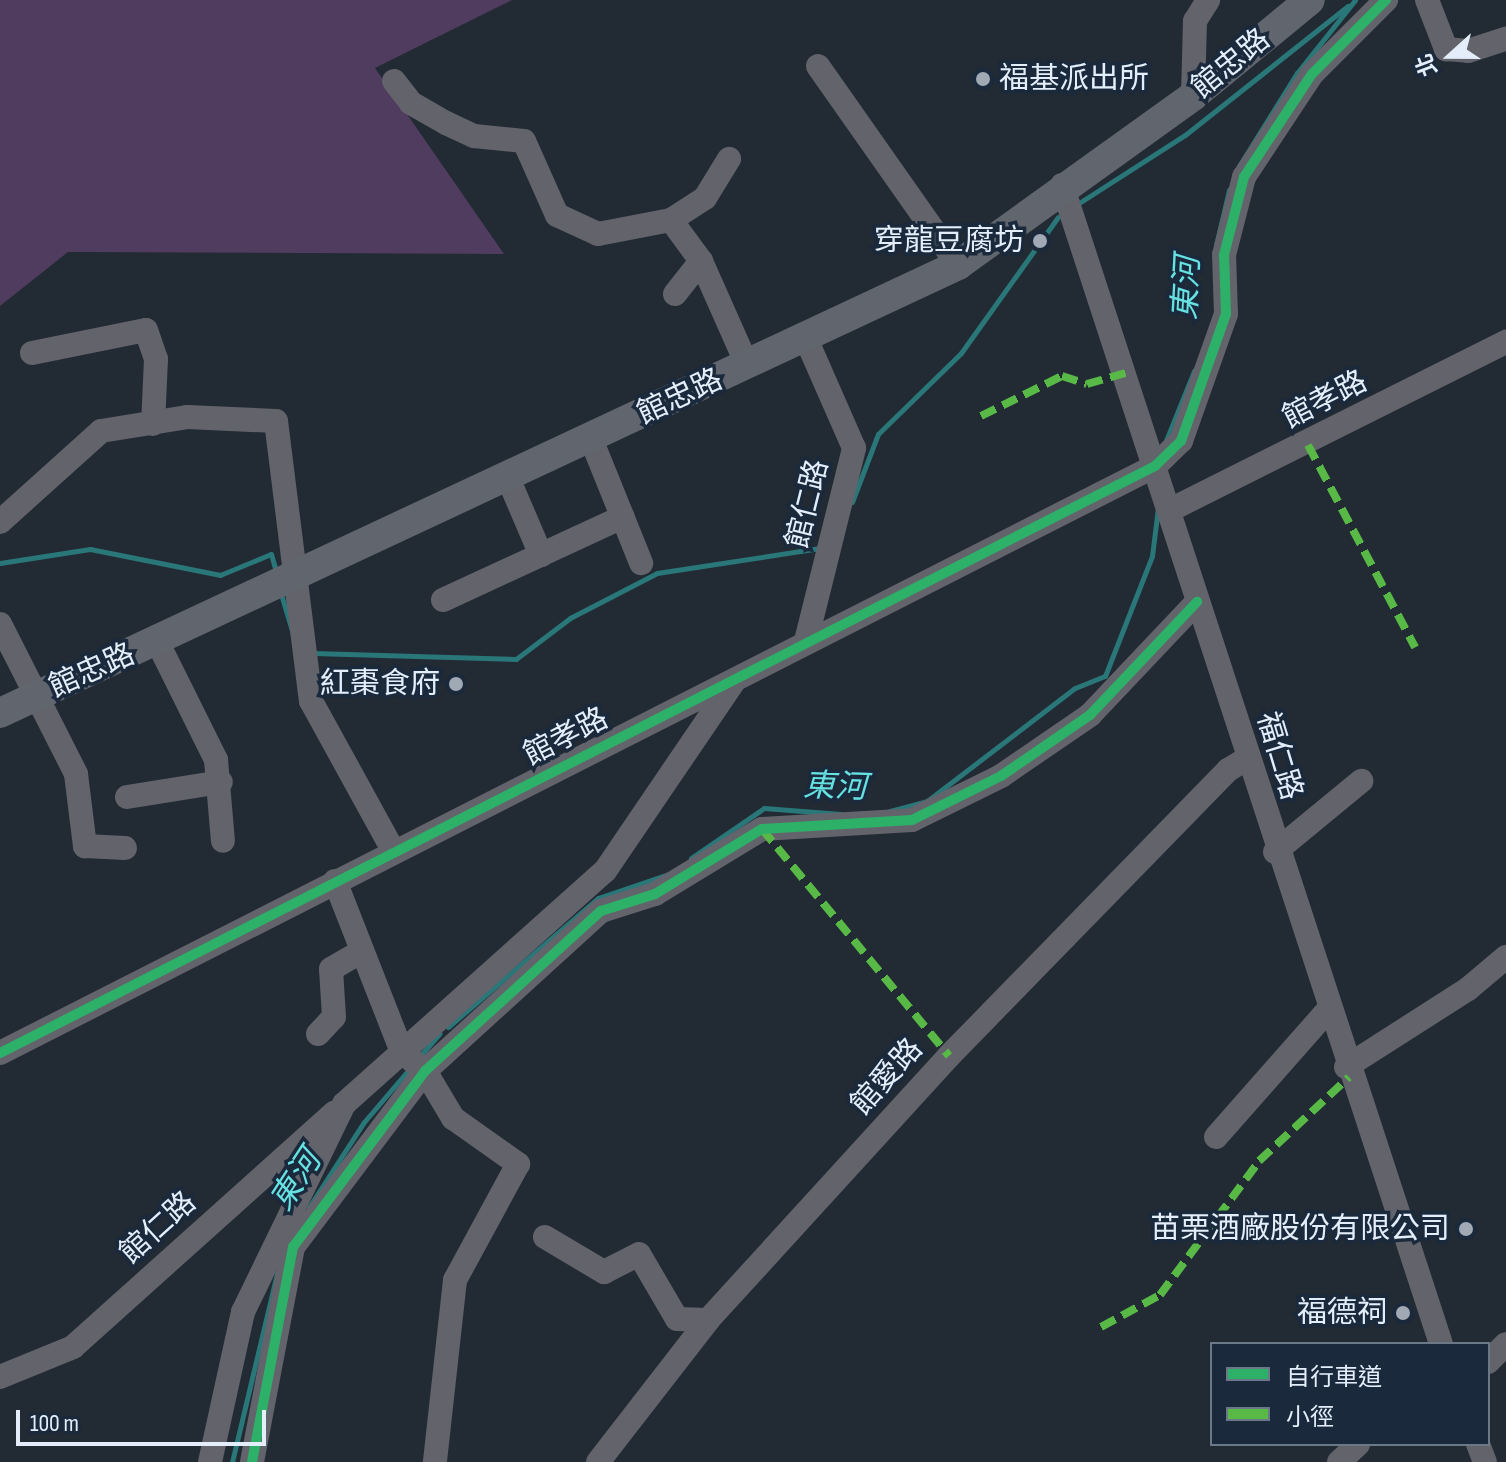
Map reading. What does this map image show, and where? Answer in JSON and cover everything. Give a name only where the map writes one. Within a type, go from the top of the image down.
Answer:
[{"type":"main road","name":"館忠路","points":[[0,713],[292,580],[747,365],[807,341],[958,265],[1062,185],[1193,96],[1310,0]]},
{"type":"street","points":[[1193,96],[1195,21],[1208,0]]},
{"type":"street","name":"館孝路","points":[[0,1053],[1155,466],[1181,441],[1226,314],[1224,255],[1244,177],[1312,74],[1386,0]]},
{"type":"street","points":[[1427,0],[1446,49],[1468,51],[1506,39]]},
{"type":"street","points":[[818,66],[958,265]]},
{"type":"street","points":[[394,81],[411,103],[474,136],[524,141],[557,215],[598,234],[671,220],[705,198],[729,159]]},
{"type":"street","name":"福仁路","points":[[1062,185],[1170,510],[1275,852],[1440,1342]]},
{"type":"street","points":[[671,220],[701,261],[747,365]]},
{"type":"street","points":[[675,294],[701,261]]},
{"type":"street","points":[[32,353],[146,330],[156,359],[153,424]]},
{"type":"street","name":"館仁路","points":[[806,641],[854,448],[807,341]]},
{"type":"street","name":"館孝路","points":[[1170,510],[1506,342]]},
{"type":"street","points":[[0,522],[79,445],[101,431],[187,417],[276,421],[292,580],[302,604],[311,701],[394,852]]},
{"type":"street","points":[[591,439],[641,563]]},
{"type":"street","points":[[508,478],[541,555]]},
{"type":"street","points":[[443,600],[623,517]]},
{"type":"street","points":[[252,1462],[293,1247],[425,1071],[601,911],[655,894],[762,829],[912,820],[1001,776],[1090,715],[1197,602]]},
{"type":"street","points":[[0,624],[76,774],[85,846],[125,848]]},
{"type":"street","points":[[157,641],[221,782],[223,841]]},
{"type":"street","name":"館仁路","points":[[0,1377],[73,1347],[605,871],[737,678]]},
{"type":"street","name":"館愛路","points":[[598,1462],[708,1320],[949,1056],[1228,770],[1248,758]]},
{"type":"street","points":[[1275,852],[1361,781]]},
{"type":"street","points":[[127,797],[221,782]]},
{"type":"street","points":[[335,881],[402,1052],[425,1071],[453,1118],[518,1164],[455,1280],[435,1462]]},
{"type":"street","points":[[318,1034],[334,1017],[331,969],[362,951]]},
{"type":"street","points":[[1346,1067],[1468,989],[1506,957]]},
{"type":"street","points":[[1216,1137],[1327,1011]]},
{"type":"street","points":[[210,1462],[243,1312],[344,1104]]},
{"type":"street","points":[[545,1237],[604,1272],[639,1254],[677,1319],[708,1320]]},
{"type":"street","points":[[1490,1360],[1506,1344]]},
{"type":"street","points":[[1339,1462],[1356,1446]]},
{"type":"shaded area","points":[[0,0],[512,0],[375,68],[504,254],[68,252],[0,306]]},
{"type":"waterway","name":"東河","points":[[1239,166],[1297,73],[1355,0]]},
{"type":"waterway","points":[[1079,203],[1185,135],[1348,6]]},
{"type":"waterway","points":[[1216,245],[1229,190]]},
{"type":"waterway","points":[[852,502],[878,434],[961,353],[1058,217]]},
{"type":"waterway","name":"東河","points":[[1165,443],[1194,371]]},
{"type":"waterway","name":"東河","points":[[890,811],[927,801],[1075,688],[1105,676],[1152,556],[1158,508]]},
{"type":"waterway","points":[[313,653],[516,659],[570,618],[657,573],[820,548]]},
{"type":"waterway","points":[[0,563],[90,549],[220,575],[271,554],[276,572]]},
{"type":"waterway","points":[[281,594],[293,634]]},
{"type":"waterway","name":"東河","points":[[691,858],[764,808],[841,814]]},
{"type":"waterway","name":"東河","points":[[448,1027],[598,898],[666,875]]},
{"type":"waterway","name":"東河","points":[[420,1056],[440,1033]]},
{"type":"waterway","name":"東河","points":[[309,1207],[364,1122],[411,1067]]},
{"type":"waterway","name":"東河","points":[[232,1462],[277,1273]]},
{"type":"marked path","points":[[981,416],[1062,376],[1087,384],[1125,373]]},
{"type":"marked path","points":[[1308,445],[1415,647]]},
{"type":"marked path","points":[[762,829],[949,1056]]},
{"type":"marked path","points":[[1101,1327],[1160,1295],[1259,1161],[1349,1077]]},
{"type":"cycle path","points":[[0,1053],[1155,466],[1181,441],[1226,314],[1224,255],[1244,177],[1312,74],[1386,0]]},
{"type":"cycle path","points":[[252,1462],[293,1247],[425,1071],[601,911],[655,894],[762,829],[912,820],[1001,776],[1090,715],[1197,602]]},
{"type":"place","name":"福基派出所","points":[[983,79]]},
{"type":"place","name":"穿龍豆腐坊","points":[[1040,241]]},
{"type":"place","name":"紅棗食府","points":[[456,684]]},
{"type":"place","name":"苗栗酒廠股份有限公司","points":[[1466,1229]]},
{"type":"place","name":"福德祠","points":[[1403,1313]]}]
